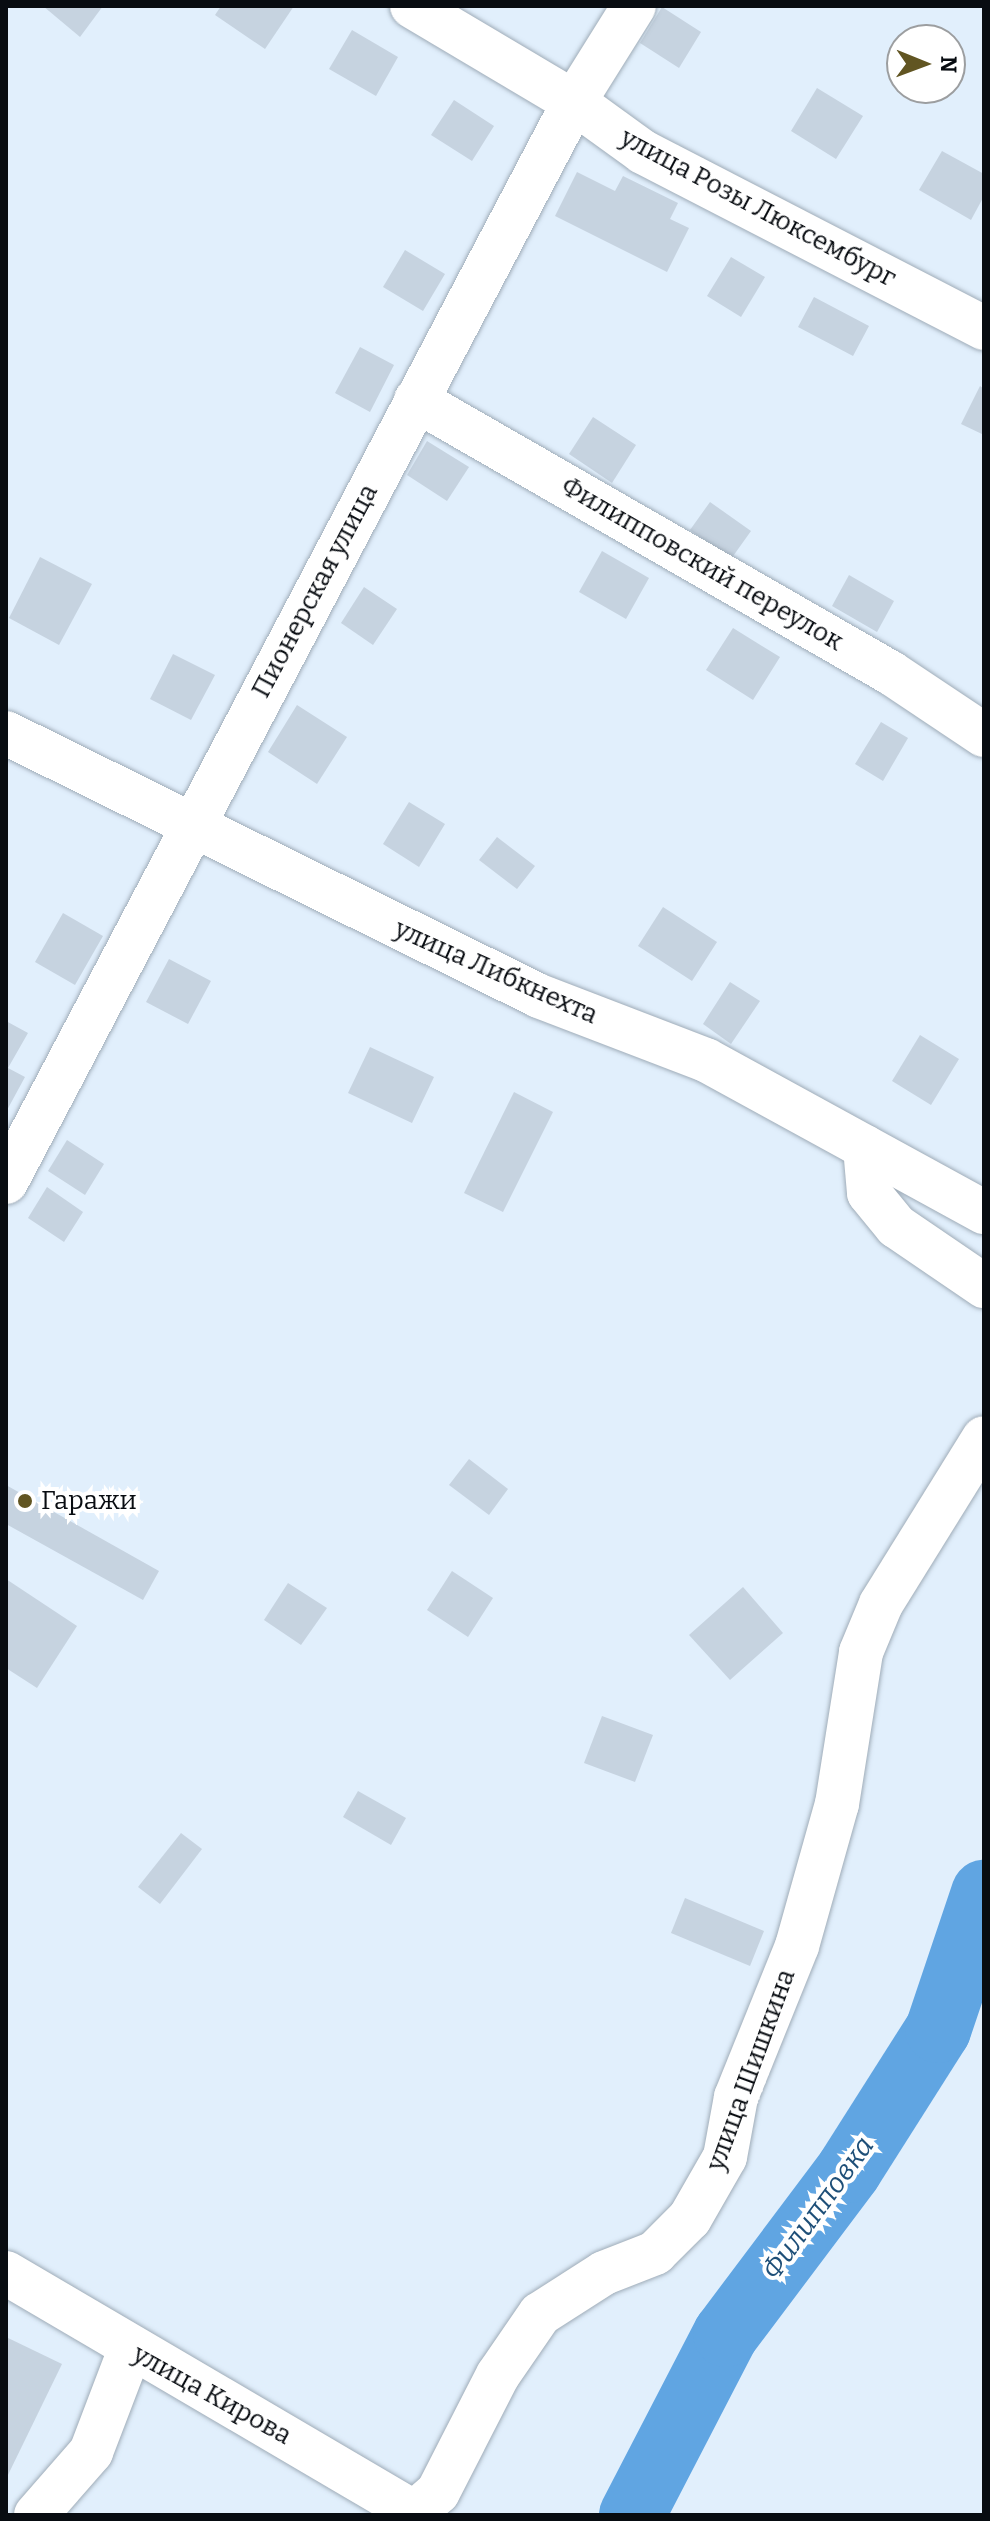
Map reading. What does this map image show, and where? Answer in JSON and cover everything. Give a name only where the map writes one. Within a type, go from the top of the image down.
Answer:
[{"type":"street","name":"улица Розы Люксембург","points":[[412,6],[574,102],[643,152],[984,328]]},
{"type":"street","name":"Пионерская улица","points":[[6,1182],[190,826],[574,102],[634,6]]},
{"type":"street","name":"Филипповский переулок","points":[[416,400],[891,673],[984,735]]},
{"type":"street","name":"улица Либкнехта","points":[[6,733],[539,996],[706,1060],[984,1212]]},
{"type":"street","points":[[865,1147],[869,1193],[896,1226],[984,1286]]},
{"type":"street","name":"улица Шишкина","points":[[417,2514],[438,2492],[498,2375],[540,2314],[604,2273],[655,2253],[690,2218],[725,2157],[736,2097],[797,1946],[837,1804],[861,1652],[881,1604],[984,1438]]},
{"type":"street","name":"улица Кирова","points":[[6,2273],[130,2350],[417,2514]]},
{"type":"street","points":[[36,2515],[91,2452],[130,2350]]},
{"type":"building","points":[[43,6],[103,6],[80,37]]},
{"type":"building","points":[[221,6],[294,6],[265,49],[215,15]]},
{"type":"building","points":[[662,7],[701,32],[679,68],[640,43]]},
{"type":"building","points":[[352,30],[398,57],[376,96],[329,69]]},
{"type":"building","points":[[817,88],[863,116],[836,159],[791,131]]},
{"type":"building","points":[[454,100],[494,126],[472,161],[431,135]]},
{"type":"building","points":[[942,151],[984,174],[984,196],[971,220],[919,190]]},
{"type":"building","points":[[577,172],[615,191],[623,176],[678,203],[670,219],[689,228],[667,272],[555,216]]},
{"type":"building","points":[[405,250],[445,274],[423,311],[383,287]]},
{"type":"building","points":[[731,257],[765,277],[741,317],[707,296]]},
{"type":"building","points":[[814,297],[869,326],[853,356],[798,327]]},
{"type":"building","points":[[360,347],[394,365],[370,412],[335,393]]},
{"type":"building","points":[[980,386],[984,389],[984,435],[961,424]]},
{"type":"building","points":[[593,417],[636,445],[612,483],[569,454]]},
{"type":"building","points":[[427,441],[469,467],[447,501],[407,475]]},
{"type":"building","points":[[710,502],[751,531],[731,559],[690,530]]},
{"type":"building","points":[[602,551],[649,578],[626,619],[579,592]]},
{"type":"building","points":[[40,557],[92,584],[59,645],[9,618]]},
{"type":"building","points":[[849,575],[894,601],[877,632],[832,606]]},
{"type":"building","points":[[364,587],[397,609],[373,645],[341,623]]},
{"type":"building","points":[[733,628],[780,657],[753,700],[706,670]]},
{"type":"building","points":[[173,654],[215,675],[191,720],[150,699]]},
{"type":"building","points":[[297,705],[347,737],[317,784],[268,752]]},
{"type":"building","points":[[881,722],[908,738],[883,781],[855,764]]},
{"type":"building","points":[[409,802],[445,824],[419,867],[383,844]]},
{"type":"building","points":[[497,837],[535,866],[517,889],[479,860]]},
{"type":"building","points":[[663,907],[717,942],[692,981],[638,946]]},
{"type":"building","points":[[63,913],[103,936],[75,985],[35,962]]},
{"type":"building","points":[[169,959],[211,981],[188,1024],[146,1002]]},
{"type":"building","points":[[730,982],[760,1001],[731,1044],[703,1024]]},
{"type":"building","points":[[6,1021],[28,1033],[8,1068],[25,1077],[6,1112]]},
{"type":"building","points":[[920,1035],[959,1059],[931,1105],[892,1081]]},
{"type":"building","points":[[370,1047],[434,1077],[412,1123],[348,1093]]},
{"type":"building","points":[[514,1092],[553,1112],[503,1212],[464,1193]]},
{"type":"building","points":[[67,1140],[104,1164],[85,1195],[48,1171]]},
{"type":"building","points":[[47,1187],[83,1212],[64,1242],[28,1218]]},
{"type":"building","points":[[469,1459],[508,1489],[489,1515],[449,1485]]},
{"type":"building","points":[[6,1485],[159,1571],[143,1600],[6,1524]]},
{"type":"building","points":[[452,1571],[493,1598],[468,1637],[427,1610]]},
{"type":"building","points":[[6,1579],[77,1626],[37,1688],[6,1668]]},
{"type":"building","points":[[288,1583],[327,1608],[301,1645],[264,1620]]},
{"type":"building","points":[[743,1587],[783,1633],[730,1680],[689,1635]]},
{"type":"building","points":[[602,1716],[653,1735],[635,1782],[584,1763]]},
{"type":"building","points":[[358,1791],[406,1818],[391,1845],[343,1817]]},
{"type":"building","points":[[181,1833],[202,1849],[160,1904],[138,1887]]},
{"type":"building","points":[[685,1898],[764,1931],[750,1966],[671,1933]]},
{"type":"building","points":[[6,2337],[62,2364],[6,2479]]},
{"type":"waterway","name":"Филипповка","points":[[632,2515],[726,2334],[849,2170],[938,2030],[984,1893]]},
{"type":"place","name":"Гаражи","points":[[25,1501]]}]
